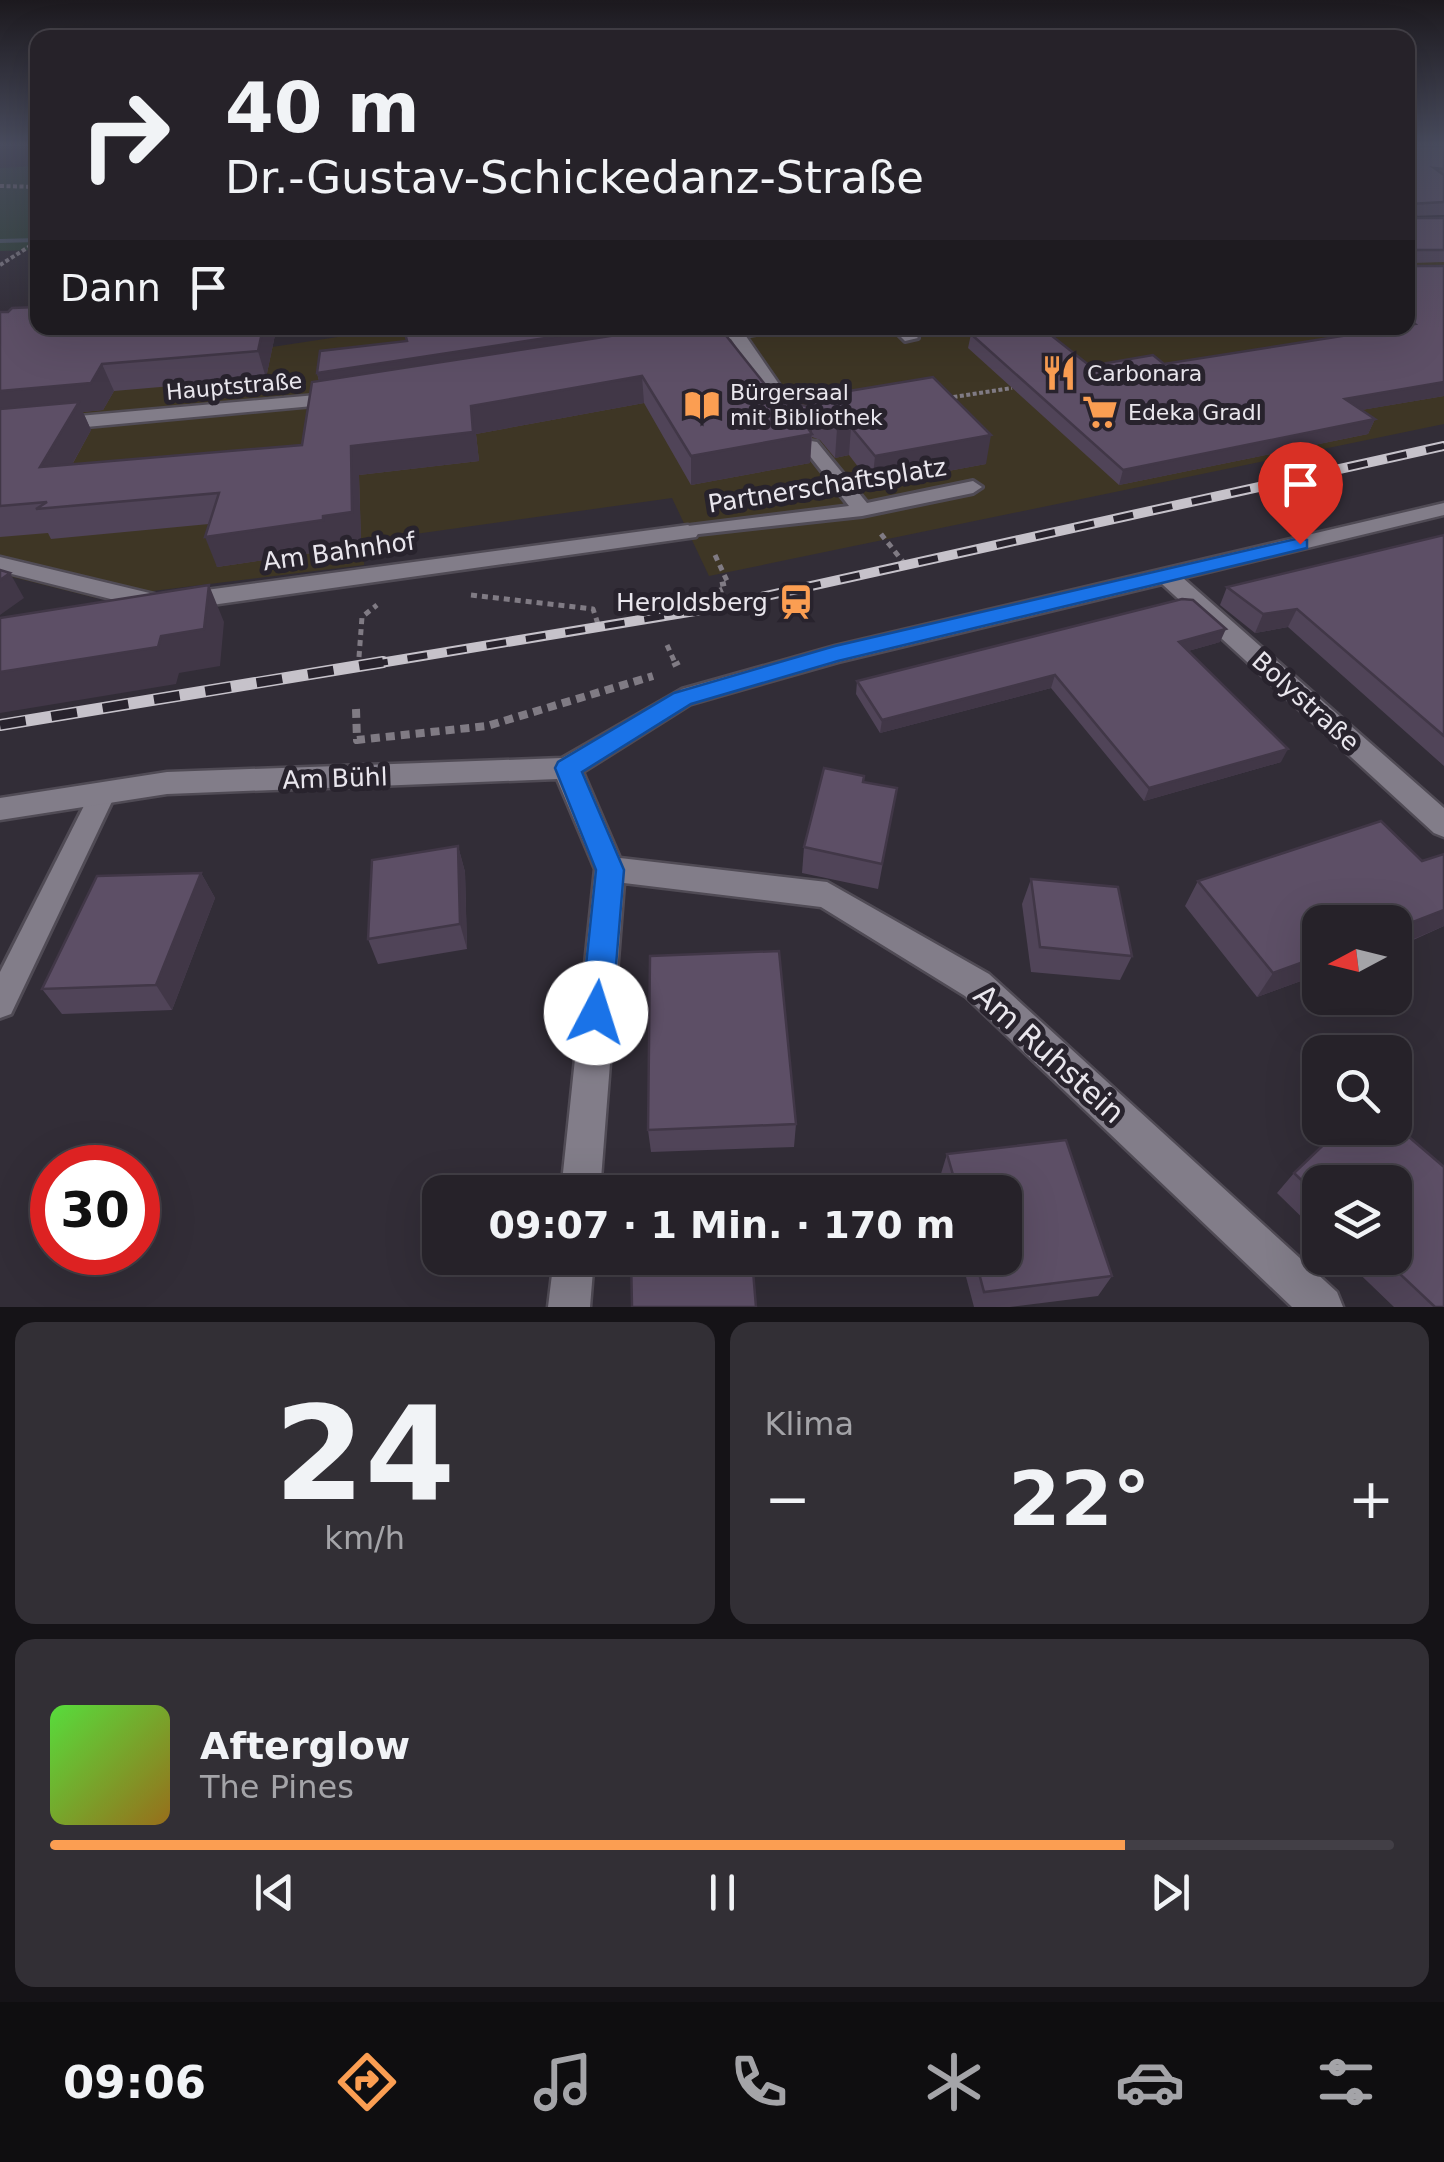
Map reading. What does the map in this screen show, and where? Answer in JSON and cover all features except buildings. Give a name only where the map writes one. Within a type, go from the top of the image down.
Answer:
[{"type":"street","points":[[668,345],[724,335]]},
{"type":"street","points":[[736,335],[798,426]]},
{"type":"street","name":"Hauptstraße","points":[[0,429],[361,398]]},
{"type":"street","points":[[582,1175],[610,870],[567,768],[682,698],[835,654],[1444,508]]},
{"type":"street","name":"Am Bahnhof","points":[[0,564],[162,604],[696,531]]},
{"type":"street","name":"Bolystraße","points":[[1168,576],[1444,825]]},
{"type":"street","name":"Am Bühl","points":[[0,809],[168,783],[567,768]]},
{"type":"street","name":"Am Ruhstein","points":[[610,870],[827,895],[977,985],[1322,1307]]},
{"type":"street","points":[[569,1307],[572,1275]]},
{"type":"lane","points":[[811,446],[862,510]]},
{"type":"lane","name":"Partnerschaftsplatz","points":[[696,531],[862,510],[973,487]]},
{"type":"lane","points":[[0,1004],[104,792]]},
{"type":"path","points":[[0,265],[30,247]]},
{"type":"path","points":[[940,399],[1012,388]]},
{"type":"path","points":[[696,531],[728,583],[718,585],[726,601]]},
{"type":"path","points":[[464,594],[593,609],[598,624]]},
{"type":"path","points":[[362,617],[372,610]]},
{"type":"path","points":[[350,611],[362,617]]},
{"type":"path","points":[[359,656],[362,617]]},
{"type":"path","points":[[356,709],[356,740],[487,726],[678,668],[668,644]]},
{"type":"shaded area","points":[[1415,220],[1444,220],[1444,424],[709,576],[672,498],[365,541],[364,565],[96,598],[0,574],[0,366],[272,347],[351,335],[573,335],[582,348],[676,335],[1415,335]]},
{"type":"green space","points":[[0,207],[30,207],[30,250],[0,251]]},
{"type":"waterway","points":[[0,241],[30,240]]},
{"type":"railway","points":[[368,665],[707,609],[1444,446],[1440,447]]},
{"type":"railway","points":[[0,725],[383,662]]},
{"type":"place","name":"Carbonara","points":[[1059,373]]},
{"type":"place","name":"Bürgersaal mit Bibliothek","points":[[702,405]]},
{"type":"place","name":"Edeka Gradl","points":[[1100,412]]},
{"type":"place","name":"Heroldsberg","points":[[796,602]]},
{"type":"route","points":[[596,1013],[610,870],[567,768],[682,698],[835,654],[1300,544]]}]
